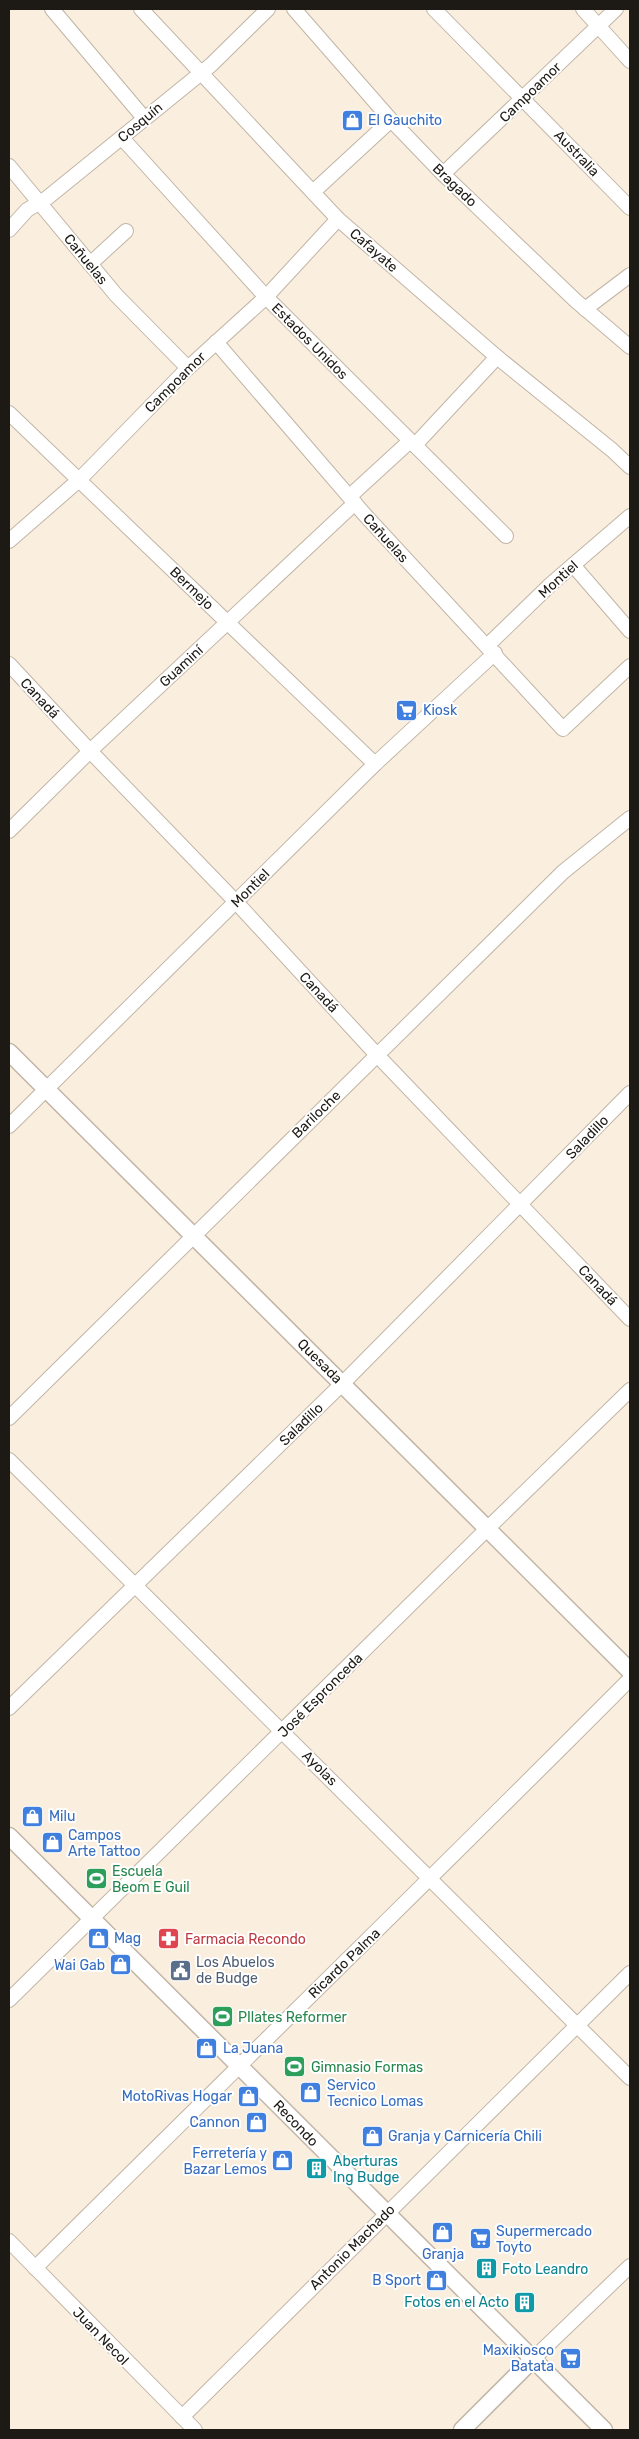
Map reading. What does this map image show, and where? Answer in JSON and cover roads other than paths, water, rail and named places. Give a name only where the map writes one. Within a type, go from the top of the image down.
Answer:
[{"type":"street","points":[[52,9],[144,118]]},
{"type":"street","name":"Cafayate","points":[[141,9],[338,219],[498,357],[612,450],[630,467]]},
{"type":"street","name":"Cosquín","points":[[9,230],[27,210],[39,203],[122,138],[200,73],[268,9]]},
{"type":"street","name":"Bragado","points":[[294,9],[392,120],[443,174],[585,309],[630,347]]},
{"type":"street","name":"Australia","points":[[434,9],[524,98],[630,208]]},
{"type":"street","points":[[583,9],[630,61]]},
{"type":"street","name":"Campoamor","points":[[443,174],[524,98],[598,24],[616,9]]},
{"type":"street","points":[[313,192],[392,120]]},
{"type":"street","name":"Estados Unidos","points":[[122,138],[266,297],[506,536]]},
{"type":"street","name":"Cañuelas","points":[[9,166],[136,318],[188,368]]},
{"type":"street","name":"Campoamor","points":[[9,541],[79,480],[188,368],[266,297],[338,219]]},
{"type":"street","points":[[90,264],[126,231]]},
{"type":"street","points":[[585,309],[630,275]]},
{"type":"street","name":"Cañuelas","points":[[216,342],[424,580],[492,649],[563,729],[630,666]]},
{"type":"street","name":"Guaminí","points":[[9,831],[412,443],[498,357]]},
{"type":"street","name":"Bermejo","points":[[9,413],[375,764]]},
{"type":"street","name":"Montiel","points":[[9,1126],[492,649],[573,565],[630,516]]},
{"type":"street","points":[[573,565],[630,631]]},
{"type":"street","name":"Canadá","points":[[9,664],[236,902],[376,1055],[522,1204],[630,1319]]},
{"type":"street","name":"Bariloche","points":[[9,1418],[192,1234],[562,872],[630,818]]},
{"type":"street","name":"Quesada","points":[[9,1052],[630,1671]]},
{"type":"street","name":"Saladillo","points":[[9,1708],[342,1384],[522,1204],[630,1092]]},
{"type":"street","name":"José Espronceda","points":[[9,2000],[283,1732],[486,1529],[630,1390]]},
{"type":"street","name":"Ayolas","points":[[9,1460],[630,2078]]},
{"type":"street","name":"Ricardo Palma","points":[[36,2268],[239,2064],[431,1879],[630,1679]]},
{"type":"street","name":"Recondo","points":[[9,1836],[239,2064],[385,2214],[604,2430]]},
{"type":"street","name":"Antonio Machado","points":[[182,2417],[630,1973]]},
{"type":"street","name":"Juan Necol","points":[[9,2241],[195,2430]]},
{"type":"street","points":[[462,2430],[630,2266]]},
{"type":"place","name":"El Gauchito","points":[[352,120]]},
{"type":"place","name":"Kiosk","points":[[407,710]]},
{"type":"place","name":"Milu","points":[[33,1816]]},
{"type":"place","name":"Campos Arte Tattoo","points":[[52,1843]]},
{"type":"place","name":"Escuela Beom E Guil","points":[[96,1879]]},
{"type":"place","name":"Mag","points":[[98,1938]]},
{"type":"place","name":"Farmacia Recondo","points":[[169,1939]]},
{"type":"place","name":"Wai Gab","points":[[121,1965]]},
{"type":"place","name":"Los Abuelos de Budge","points":[[180,1970]]},
{"type":"place","name":"PIlates Reformer","points":[[222,2017]]},
{"type":"place","name":"La Juana","points":[[207,2048]]},
{"type":"place","name":"Gimnasio Formas","points":[[295,2067]]},
{"type":"place","name":"Servico Tecnico Lomas","points":[[311,2093]]},
{"type":"place","name":"MotoRivas Hogar","points":[[248,2096]]},
{"type":"place","name":"Cannon","points":[[256,2122]]},
{"type":"place","name":"Granja y Carnicería Chili","points":[[372,2136]]},
{"type":"place","name":"Ferretería y Bazar Lemos","points":[[283,2161]]},
{"type":"place","name":"Aberturas Ing Budge","points":[[317,2169]]},
{"type":"place","name":"Granja","points":[[443,2232]]},
{"type":"place","name":"Supermercado Toyto","points":[[480,2239]]},
{"type":"place","name":"Foto Leandro","points":[[486,2269]]},
{"type":"place","name":"B Sport","points":[[437,2280]]},
{"type":"place","name":"Fotos en el Acto","points":[[525,2302]]},
{"type":"place","name":"Maxikiosco Batata","points":[[570,2358]]}]
